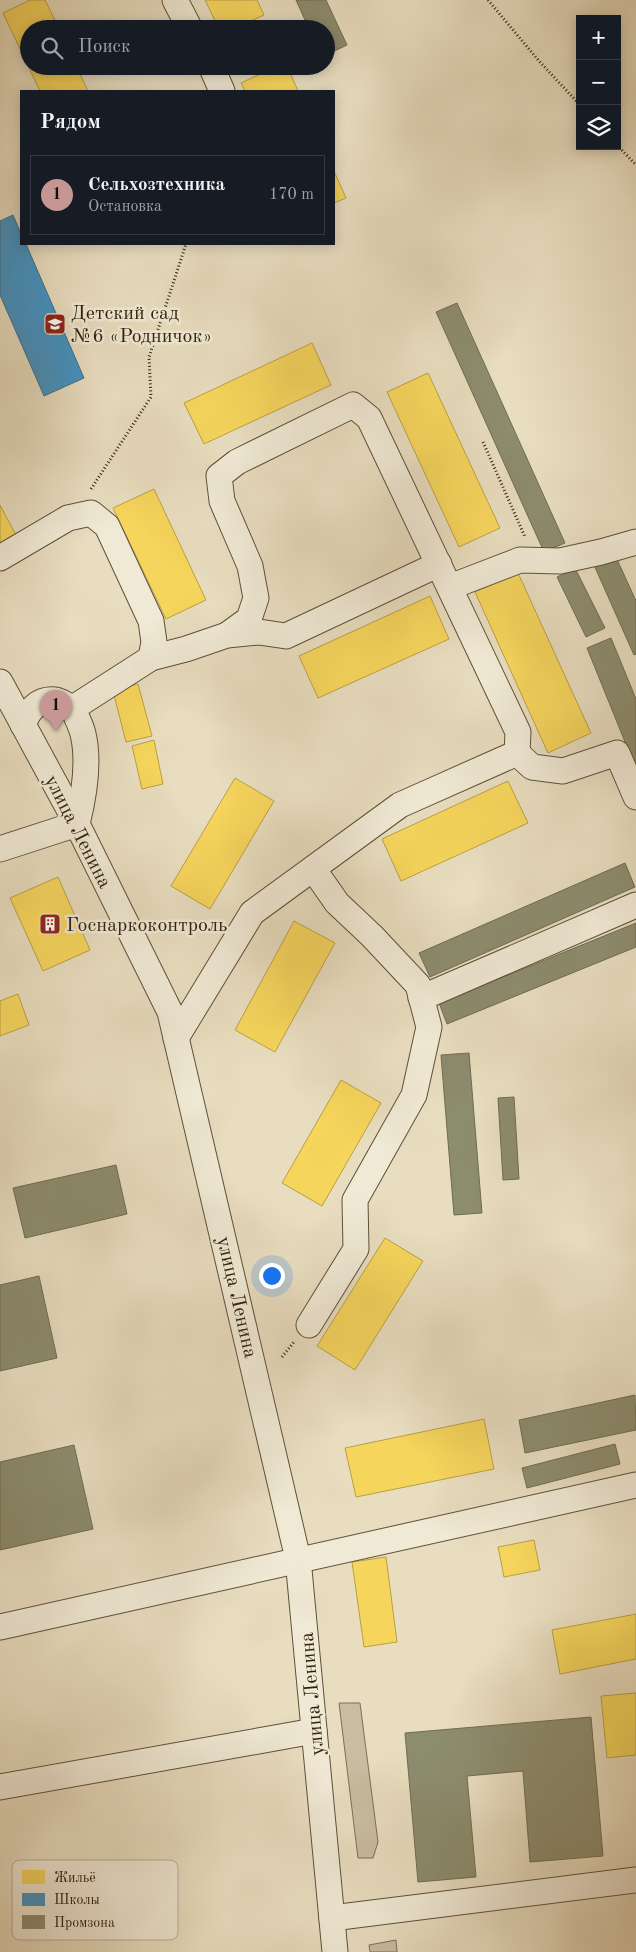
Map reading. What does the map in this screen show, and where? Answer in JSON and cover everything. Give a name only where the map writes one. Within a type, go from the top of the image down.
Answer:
[{"type":"street","points":[[175,0],[185,20]]},
{"type":"street","points":[[215,75],[222,90]]},
{"type":"street","points":[[227,635],[249,619],[256,598],[250,566],[222,501],[219,476],[237,462],[353,405],[369,418],[450,587],[518,732],[517,753],[532,767],[563,771],[617,753],[636,797]]},
{"type":"street","points":[[0,558],[68,518],[91,513],[107,526],[151,621],[154,642],[151,658]]},
{"type":"street","points":[[450,587],[520,560],[560,561],[636,542]]},
{"type":"street","points":[[72,708],[151,658],[186,649],[227,635],[259,632],[286,636],[439,564]]},
{"type":"street","name":"улица Ленина","points":[[0,682],[77,824],[170,1012],[298,1559],[335,1952]]},
{"type":"street","points":[[0,849],[77,824],[84,797],[86,762],[83,734],[72,708],[55,700],[38,703],[27,714],[23,725]]},
{"type":"street","points":[[176,1038],[252,913],[314,870],[400,805],[517,753]]},
{"type":"street","points":[[309,1325],[356,1249],[356,1200],[414,1095],[429,1027],[418,986],[372,936],[337,903],[314,870]]},
{"type":"street","points":[[420,998],[636,905]]},
{"type":"street","points":[[0,1627],[636,1485]]},
{"type":"street","points":[[0,1787],[314,1731]]},
{"type":"street","points":[[332,1918],[636,1880]]},
{"type":"path","points":[[488,0],[539,61],[576,101]]},
{"type":"path","points":[[621,149],[636,165]]},
{"type":"path","points":[[68,518],[90,490],[151,397],[148,358],[186,245]]},
{"type":"path","points":[[484,442],[536,560]]},
{"type":"shaded area","points":[[339,1703],[360,1703],[378,1842],[373,1858],[358,1858]]},
{"type":"shaded area","points":[[396,1940],[397,1952],[370,1952],[369,1945]]},
{"type":"building: Жильё","points":[[30,0],[45,0],[55,20],[20,20],[20,49],[3,13]]},
{"type":"building: Жильё","points":[[205,0],[257,0],[264,15],[253,20],[215,20]]},
{"type":"building: Жильё","points":[[32,75],[80,75],[88,90],[40,90]]},
{"type":"building: Жильё","points":[[258,75],[291,75],[298,90],[244,90],[241,83]]},
{"type":"building: Жильё","points":[[335,173],[346,198],[335,203]]},
{"type":"building: Жильё","points":[[312,343],[331,385],[204,444],[184,403]]},
{"type":"building: Жильё","points":[[428,373],[500,528],[459,547],[387,392]]},
{"type":"building: Жильё","points":[[154,489],[206,600],[166,619],[113,508]]},
{"type":"building: Жильё","points":[[0,505],[16,535],[0,544]]},
{"type":"building: Жильё","points":[[518,573],[591,733],[548,753],[475,592]]},
{"type":"building: Жильё","points":[[430,596],[449,639],[318,698],[299,656]]},
{"type":"building: Жильё","points":[[138,684],[152,736],[126,742],[113,691]]},
{"type":"building: Жильё","points":[[154,740],[163,784],[142,789],[132,746]]},
{"type":"building: Жильё","points":[[235,778],[274,801],[210,909],[171,886]]},
{"type":"building: Жильё","points":[[508,781],[528,823],[401,881],[382,839]]},
{"type":"building: Жильё","name":"Госнаркоконтроль","points":[[58,877],[90,950],[43,971],[10,898]]},
{"type":"building: Жильё","points":[[294,921],[335,943],[275,1052],[235,1030]]},
{"type":"building: Жильё","points":[[18,994],[29,1025],[0,1036],[0,1001]]},
{"type":"building: Жильё","points":[[341,1080],[381,1103],[322,1206],[282,1183]]},
{"type":"building: Жильё","points":[[385,1238],[423,1261],[355,1370],[317,1346]]},
{"type":"building: Жильё","points":[[484,1419],[494,1469],[356,1497],[345,1448]]},
{"type":"building: Жильё","points":[[534,1540],[540,1570],[504,1577],[498,1547]]},
{"type":"building: Жильё","points":[[386,1557],[397,1642],[364,1647],[352,1562]]},
{"type":"building: Жильё","points":[[636,1614],[636,1659],[560,1674],[552,1630]]},
{"type":"building: Жильё","points":[[636,1693],[636,1755],[607,1758],[601,1696]]},
{"type":"building: Школы","points":[[13,215],[20,232],[20,245],[26,245],[84,378],[44,396],[0,295],[0,221]]},
{"type":"building: Промзона","points":[[296,0],[326,0],[347,45],[335,51],[335,20],[305,20]]},
{"type":"building: Промзона","points":[[457,303],[565,543],[544,552],[436,312]]},
{"type":"building: Промзона","points":[[615,555],[636,601],[636,654],[634,655],[594,565]]},
{"type":"building: Промзона","points":[[575,568],[605,628],[586,637],[557,577]]},
{"type":"building: Промзона","points":[[611,638],[636,699],[636,769],[587,648]]},
{"type":"building: Промзона","points":[[625,863],[635,887],[430,977],[419,953]]},
{"type":"building: Промзона","points":[[636,923],[636,947],[447,1024],[439,1003]]},
{"type":"building: Промзона","points":[[469,1053],[482,1213],[454,1215],[441,1055]]},
{"type":"building: Промзона","points":[[514,1097],[519,1179],[503,1180],[498,1098]]},
{"type":"building: Промзона","points":[[116,1165],[127,1214],[25,1238],[13,1188]]},
{"type":"building: Промзона","points":[[39,1276],[57,1358],[0,1371],[0,1285]]},
{"type":"building: Промзона","points":[[635,1395],[636,1430],[525,1453],[519,1420]]},
{"type":"building: Промзона","points":[[615,1444],[620,1464],[527,1488],[522,1468]]},
{"type":"building: Промзона","points":[[74,1445],[93,1529],[0,1550],[0,1462]]},
{"type":"building: Промзона","points":[[591,1717],[603,1856],[530,1862],[523,1771],[467,1776],[476,1877],[418,1882],[405,1733]]},
{"type":"place","name":"Детский сад №6 «Родничок»","points":[[55,324]]},
{"type":"place","name":"Сельхозтехника","points":[[56,731]]},
{"type":"place","name":"Госнаркоконтроль","points":[[50,924]]}]
